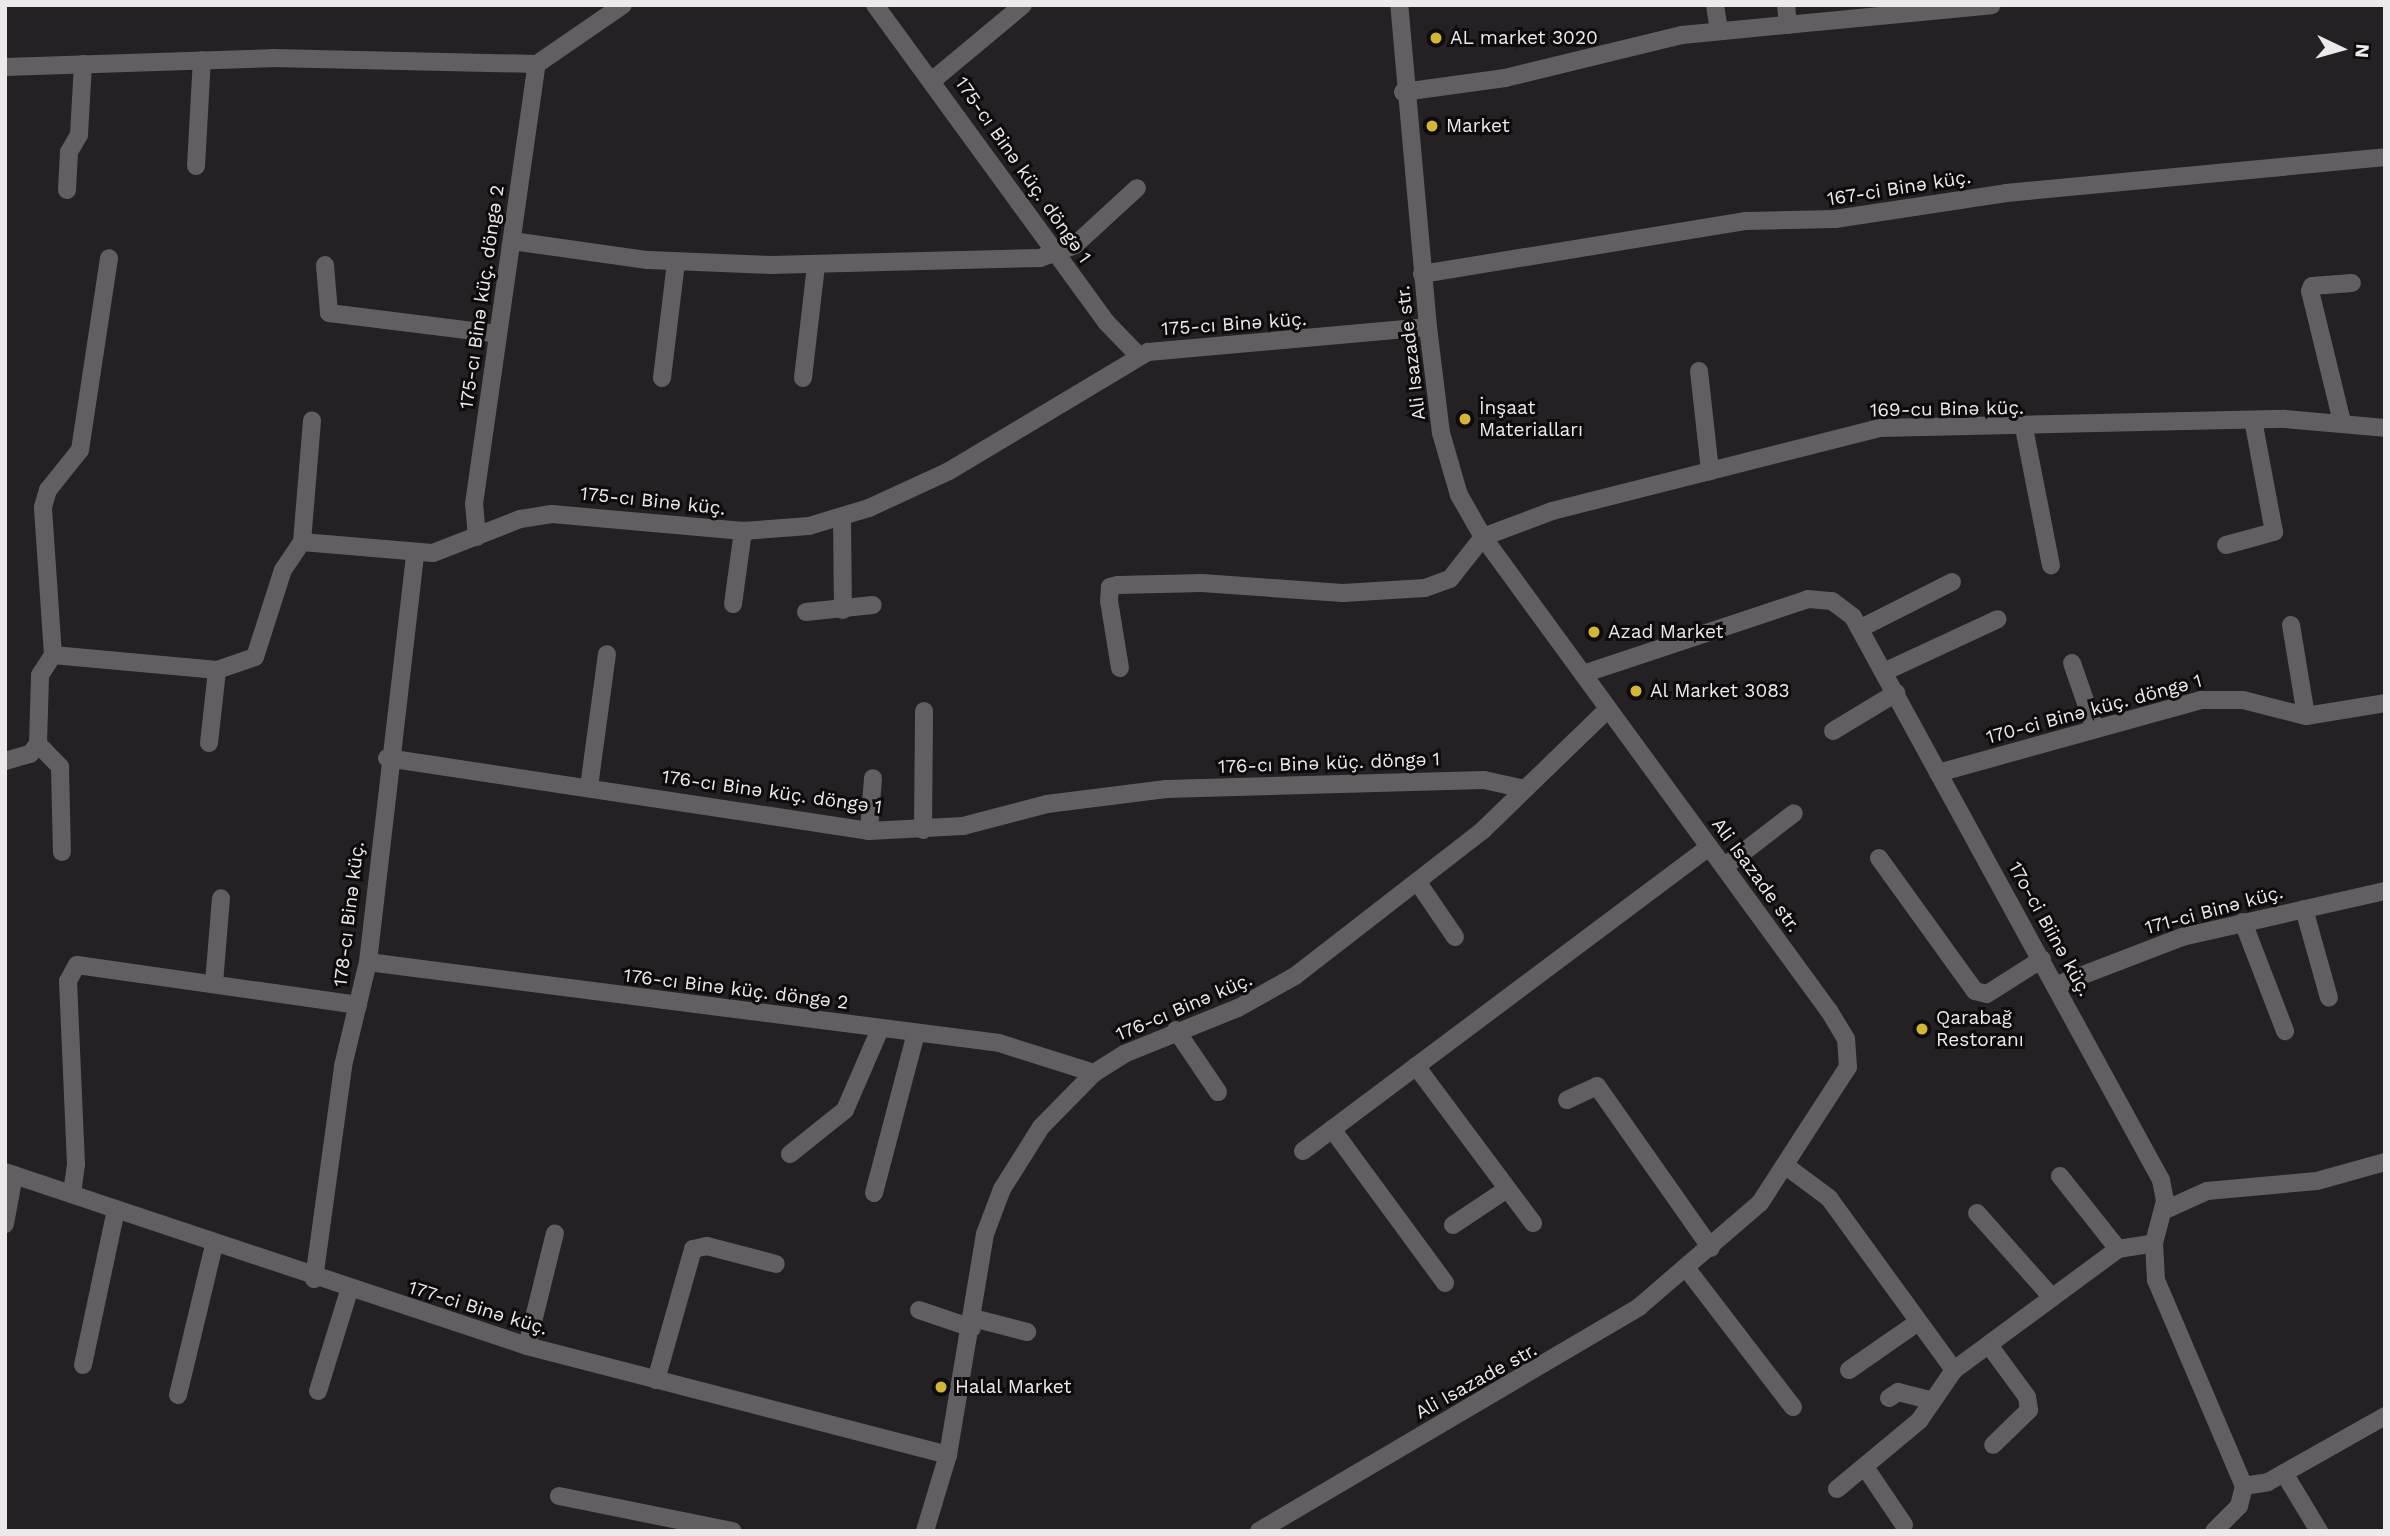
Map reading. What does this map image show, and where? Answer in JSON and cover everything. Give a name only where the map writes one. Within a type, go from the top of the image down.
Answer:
[{"type":"street","points":[[5,66],[202,60],[537,64],[623,5]]},
{"type":"street","points":[[933,80],[1023,5]]},
{"type":"street","name":"Ali Isazade str.","points":[[1259,1531],[1606,1331],[1687,1269],[1760,1203],[1848,1067],[1849,1050],[1829,1011],[1483,537],[1449,468],[1422,274],[1403,92],[1399,5]]},
{"type":"street","points":[[1715,5],[1718,30]]},
{"type":"street","points":[[1786,5],[1788,25]]},
{"type":"street","points":[[1403,92],[1492,81],[1635,44],[1718,30],[1992,5]]},
{"type":"street","name":"175-cı Binə küç. döngə 1","points":[[885,8],[1057,255],[1139,356]]},
{"type":"street","points":[[196,166],[202,60]]},
{"type":"street","points":[[67,190],[69,152],[79,135],[83,64]]},
{"type":"street","name":"175-cı Binə küç. döngə 2","points":[[477,537],[474,505],[537,64]]},
{"type":"street","name":"167-ci Binə küç.","points":[[1422,274],[1745,221],[1835,219],[2006,193],[2385,157]]},
{"type":"street","points":[[512,241],[676,261],[816,267],[1057,255],[1137,188]]},
{"type":"street","points":[[5,761],[30,754],[38,744],[40,675],[53,655],[43,507],[48,489],[80,450],[109,258]]},
{"type":"street","points":[[662,378],[676,261]]},
{"type":"street","points":[[325,265],[329,313],[497,334]]},
{"type":"street","points":[[803,378],[816,267]]},
{"type":"street","points":[[2342,422],[2310,291],[2312,286],[2352,283]]},
{"type":"street","name":"175-cı Binə küç.","points":[[302,541],[415,553],[477,537],[520,519],[552,514],[743,531],[842,518],[949,471],[1139,356],[1428,327]]},
{"type":"street","points":[[1699,371],[1710,471]]},
{"type":"street","points":[[53,655],[218,670],[244,664],[261,649],[283,570],[302,541],[312,420]]},
{"type":"street","points":[[2226,545],[2274,532],[2276,525],[2253,420]]},
{"type":"street","name":"169-cu Binə küç.","points":[[1483,537],[1552,511],[1879,428],[2024,428],[2253,420],[2342,422],[2385,428]]},
{"type":"street","points":[[2024,428],[2051,565]]},
{"type":"street","points":[[842,518],[843,610]]},
{"type":"street","points":[[733,604],[743,531]]},
{"type":"street","points":[[1120,668],[1110,587],[1202,583],[1343,593],[1425,588],[1450,579],[1483,537]]},
{"type":"street","name":"178-cı Binə küç.","points":[[314,1279],[343,1066],[368,962],[387,758],[415,553]]},
{"type":"street","points":[[1861,628],[1952,582]]},
{"type":"street","name":"17o-ci Biinə küç.","points":[[1583,674],[1808,599],[1842,606],[1861,628],[2161,1180],[2165,1210],[2154,1243],[2158,1290],[2244,1486]]},
{"type":"street","points":[[806,612],[873,605]]},
{"type":"street","points":[[1886,671],[1998,619]]},
{"type":"street","points":[[2291,625],[2306,716]]},
{"type":"street","points":[[589,787],[607,654]]},
{"type":"street","points":[[2072,663],[2095,729]]},
{"type":"street","points":[[209,743],[218,670]]},
{"type":"street","points":[[1833,731],[1896,693]]},
{"type":"street","name":"170-ci Binə küç. döngə 1","points":[[1938,773],[2095,729],[2226,698],[2306,716],[2385,703]]},
{"type":"street","name":"176-cı Binə küç.","points":[[925,1531],[948,1455],[985,1234],[1002,1189],[1041,1127],[1094,1073],[1176,1030],[1266,995],[1419,884],[1525,789],[1608,709]]},
{"type":"street","points":[[923,830],[924,711]]},
{"type":"street","points":[[38,744],[60,767],[62,852]]},
{"type":"street","name":"176-cı Binə küç. döngə 1","points":[[387,758],[869,831],[923,830],[1047,804],[1166,789],[1484,780],[1525,789]]},
{"type":"street","points":[[869,831],[873,778]]},
{"type":"street","points":[[1724,867],[1794,813]]},
{"type":"street","points":[[1303,1151],[1709,847]]},
{"type":"street","points":[[1879,858],[1975,991],[1987,994],[2042,959]]},
{"type":"street","points":[[1419,884],[1455,937]]},
{"type":"street","name":"171-ci Binə küç.","points":[[2057,985],[2151,947],[2243,922],[2385,891]]},
{"type":"street","points":[[214,983],[221,898]]},
{"type":"street","points":[[2304,909],[2329,998]]},
{"type":"street","points":[[2243,922],[2285,1031]]},
{"type":"street","name":"176-cı Binə küç. döngə 2","points":[[368,962],[999,1043],[1094,1073]]},
{"type":"street","points":[[72,1194],[72,970],[88,963],[358,1005]]},
{"type":"street","points":[[790,1154],[845,1110],[880,1029]]},
{"type":"street","points":[[1176,1030],[1218,1092]]},
{"type":"street","points":[[874,1193],[916,1033]]},
{"type":"street","points":[[1416,1066],[1533,1223]]},
{"type":"street","points":[[1567,1100],[1597,1086],[1711,1248]]},
{"type":"street","points":[[1332,1129],[1444,1283]]},
{"type":"street","points":[[2165,1210],[2207,1191],[2316,1181],[2385,1162]]},
{"type":"street","points":[[1786,1166],[1829,1198],[1954,1370]]},
{"type":"street","points":[[5,1224],[9,1173]]},
{"type":"street","name":"177-ci Binə küç.","points":[[9,1173],[349,1291],[527,1346],[948,1455]]},
{"type":"street","points":[[2060,1176],[2118,1249]]},
{"type":"street","points":[[1453,1225],[1507,1189]]},
{"type":"street","points":[[83,1365],[116,1210]]},
{"type":"street","points":[[1978,1213],[2049,1294]]},
{"type":"street","points":[[527,1346],[555,1233]]},
{"type":"street","points":[[1837,1489],[1919,1421],[1954,1370],[1989,1345],[2049,1294],[2118,1249],[2154,1243]]},
{"type":"street","points":[[178,1395],[214,1245]]},
{"type":"street","points":[[656,1380],[693,1249],[707,1246],[776,1264]]},
{"type":"street","points":[[1687,1269],[1793,1407]]},
{"type":"street","points":[[318,1391],[349,1291]]},
{"type":"street","points":[[919,1310],[972,1323],[1027,1332]]},
{"type":"street","points":[[1849,1370],[1918,1322]]},
{"type":"street","points":[[1989,1345],[2029,1410],[1993,1445]]},
{"type":"street","points":[[1889,1398],[1898,1392],[1931,1400]]},
{"type":"street","points":[[2214,1531],[2239,1506],[2244,1486],[2284,1474],[2385,1416]]},
{"type":"street","points":[[1865,1467],[1904,1525]]},
{"type":"street","points":[[2284,1474],[2319,1531]]},
{"type":"street","points":[[559,1496],[732,1531]]},
{"type":"place","name":"AL market 3020","points":[[1436,38]]},
{"type":"place","name":"Market","points":[[1432,126]]},
{"type":"place","name":"İnşaat Materialları","points":[[1465,419]]},
{"type":"place","name":"Azad Market","points":[[1594,632]]},
{"type":"place","name":"Al Market 3083","points":[[1636,691]]},
{"type":"place","name":"Qarabağ Restoranı","points":[[1922,1029]]},
{"type":"place","name":"Halal Market","points":[[941,1387]]}]
